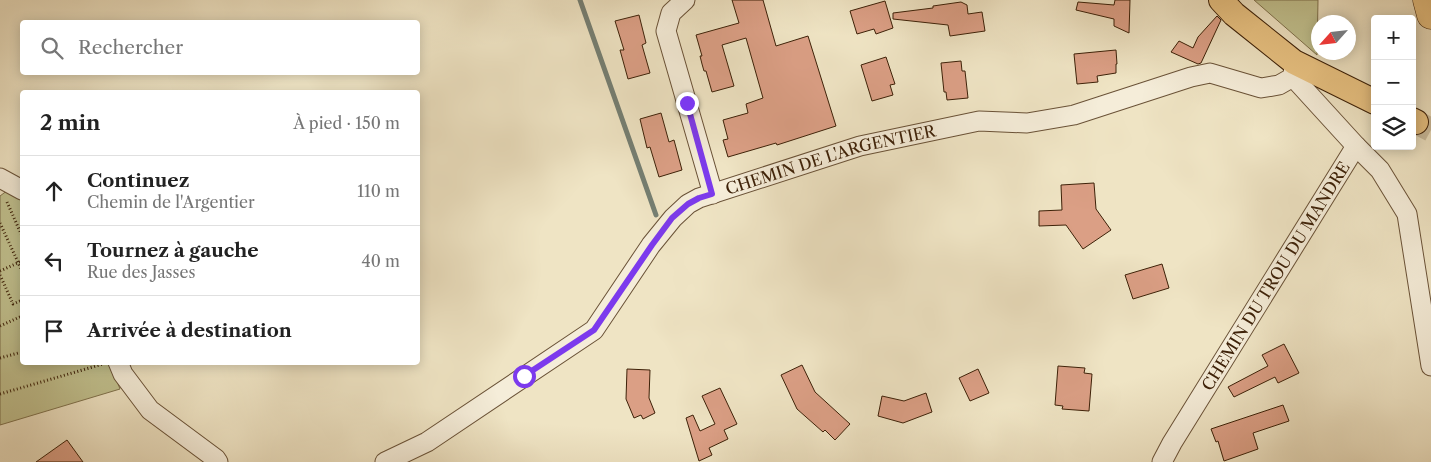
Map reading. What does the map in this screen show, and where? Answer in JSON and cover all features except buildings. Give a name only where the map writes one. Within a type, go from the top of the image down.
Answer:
[{"type":"highway","points":[[1427,0],[1431,15]]},
{"type":"main road","points":[[1221,0],[1293,70],[1371,100]]},
{"type":"street","points":[[685,0],[671,13],[666,31],[712,194]]},
{"type":"street","name":"CHEMIN DE L'ARGENTIER","points":[[385,462],[427,442],[594,330],[672,218],[688,204],[699,198],[860,146],[980,121],[1027,123],[1074,115],[1190,77],[1210,73],[1261,88],[1279,85],[1293,70]]},
{"type":"street","name":"CHEMIN DU TROU DU MANDRE","points":[[1162,462],[1172,442],[1356,146],[1293,70]]},
{"type":"street","points":[[1356,146],[1380,170],[1407,214],[1431,366]]},
{"type":"street","points":[[0,178],[18,194]]},
{"type":"street","points":[[119,365],[123,374],[150,410],[218,462]]},
{"type":"path","points":[[18,194],[6,202],[20,232]]},
{"type":"path","points":[[0,223],[20,262],[0,271]]},
{"type":"path","points":[[0,275],[13,304],[20,301]]},
{"type":"path","points":[[0,326],[20,317]]},
{"type":"path","points":[[0,358],[20,353]]},
{"type":"path","points":[[0,393],[98,365]]},
{"type":"green space","points":[[1254,0],[1318,0],[1318,15],[1311,15],[1311,50]]},
{"type":"green space","points":[[8,190],[20,199],[20,365],[111,365],[120,389],[0,425],[0,196]]},
{"type":"waterway","points":[[580,0],[656,215]]},
{"type":"tunnel","points":[[1416,122],[1431,130]]},
{"type":"route","points":[[524,376],[594,330],[672,218],[688,204],[712,194],[687,103]]}]
